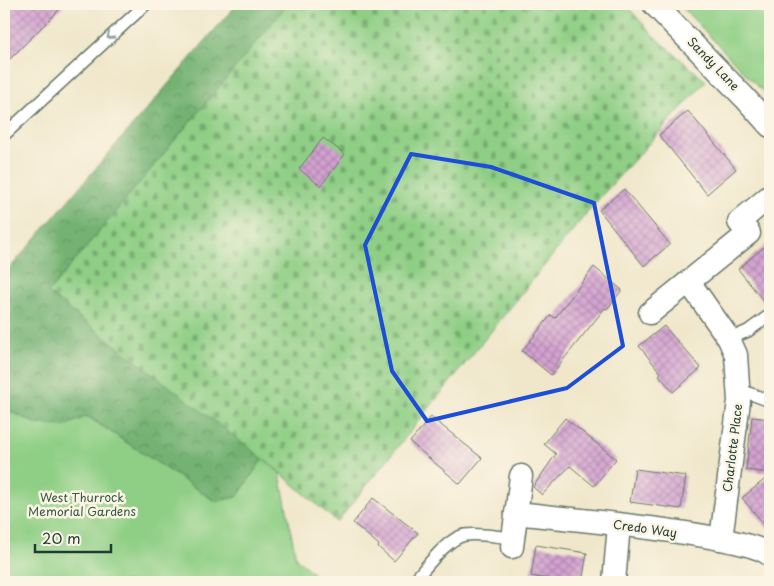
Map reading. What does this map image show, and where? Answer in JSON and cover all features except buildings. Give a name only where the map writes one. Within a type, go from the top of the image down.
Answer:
[{"type":"street","name":"Sandy Lane","points":[[654,4],[746,98],[770,126]]},
{"type":"street","points":[[650,313],[749,233],[739,222],[770,196]]},
{"type":"street","name":"Charlotte Place","points":[[689,282],[729,339],[736,355],[739,401],[721,539]]},
{"type":"street","points":[[512,543],[522,476]]},
{"type":"street","name":"Credo Way","points":[[516,513],[721,539],[765,550],[770,555]]},
{"type":"street","points":[[614,582],[619,525]]},
{"type":"lane","points":[[4,135],[146,4]]},
{"type":"lane","points":[[729,339],[748,331],[770,315]]},
{"type":"lane","points":[[738,389],[770,401]]},
{"type":"lane","points":[[413,582],[450,542],[458,537],[467,535],[512,543]]},
{"type":"highlighted area","points":[[411,154],[491,167],[594,203],[623,346],[567,388],[427,421],[392,371],[365,245]]},
{"type":"green space","points":[[237,4],[288,4],[48,293],[263,458],[237,497],[215,501],[87,416],[65,426],[37,424],[4,408],[4,275]]},
{"type":"green space","points":[[288,4],[625,4],[655,37],[706,81],[594,204],[337,522],[270,464],[48,293]]},
{"type":"green space","points":[[679,4],[770,4],[770,96],[758,87]]},
{"type":"green space","name":"West Thurrock Memorial Gardens","points":[[4,408],[37,424],[65,426],[87,416],[215,501],[237,497],[263,458],[280,473],[296,558],[323,582],[4,582]]}]
